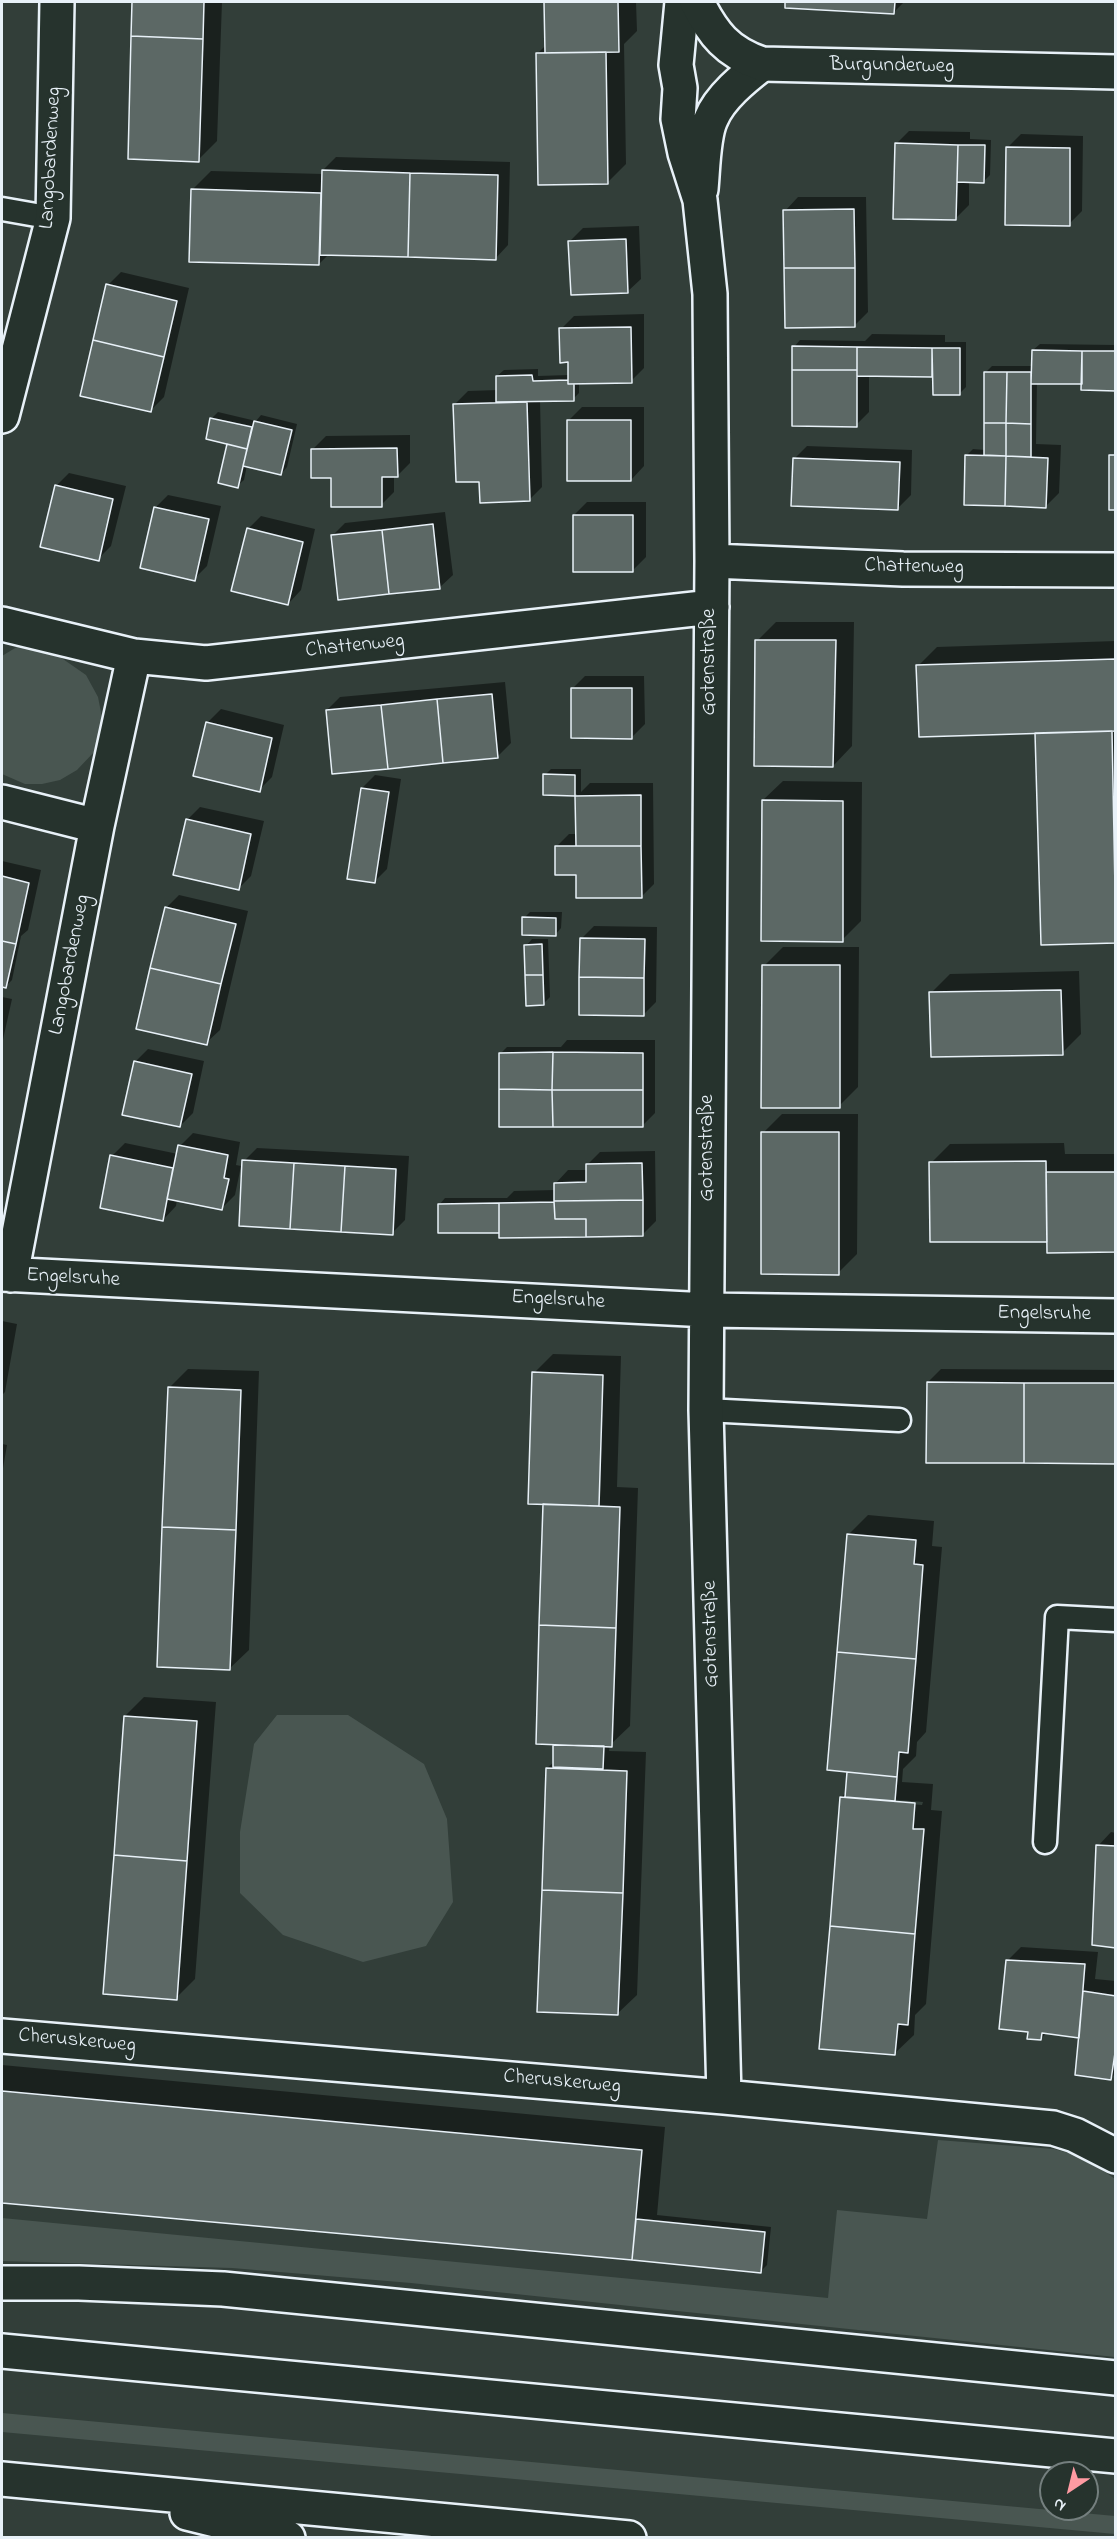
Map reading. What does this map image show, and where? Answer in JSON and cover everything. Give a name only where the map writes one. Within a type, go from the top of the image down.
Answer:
[{"type":"main road","name":"Langobardenweg","points":[[2,416],[53,218],[57,2]]},
{"type":"main road","name":"Gotenstraße","points":[[682,2],[676,65],[680,88],[678,119],[685,153],[700,200],[710,294],[712,607],[706,1410],[724,2097]]},
{"type":"main road","name":"Burgunderweg","points":[[697,2],[709,26],[726,45],[743,58],[762,64],[1116,72]]},
{"type":"main road","name":"Gotenstraße","points":[[700,200],[710,120],[717,108],[745,77],[762,64]]},
{"type":"main road","name":"Chattenweg","points":[[712,561],[903,569],[1116,570]]},
{"type":"main road","name":"Chattenweg","points":[[2,624],[134,656],[206,663],[712,607]]},
{"type":"main road","name":"Langobardenweg","points":[[6,1275],[97,826],[134,656]]},
{"type":"main road","points":[[2,802],[97,826]]},
{"type":"main road","name":"Engelsruhe","points":[[6,1275],[708,1310],[1116,1316]]},
{"type":"main road","name":"Cheruskerweg","points":[[2,2036],[724,2097],[1053,2128],[1075,2135],[1116,2156]]},
{"type":"main road","points":[[2,2283],[79,2283],[223,2289],[1116,2378]]},
{"type":"main road","points":[[2,2351],[1116,2457]]},
{"type":"main road","points":[[2,2479],[630,2538]]},
{"type":"main road","points":[[77,2486],[288,2538]]},
{"type":"lane","points":[[2,208],[53,218]]},
{"type":"lane","points":[[706,1410],[899,1420]]},
{"type":"lane","points":[[1045,1842],[1057,1617],[1116,1620]]},
{"type":"shaded area","points":[[20,645],[50,650],[86,675],[98,697],[104,728],[95,751],[77,770],[60,780],[42,784],[25,784],[2,774],[2,656]]},
{"type":"shaded area","points":[[277,1715],[348,1715],[424,1764],[447,1819],[453,1902],[426,1946],[363,1962],[283,1935],[240,1893],[240,1832],[254,1744]]},
{"type":"shaded area","points":[[938,2140],[1054,2149],[1084,2157],[1115,2179],[1115,2357],[411,2283],[232,2268],[2,2261],[2,2218],[828,2298],[837,2210],[927,2219]]},
{"type":"shaded area","points":[[2,2413],[1039,2509],[1039,2521],[1099,2521],[1099,2515],[1115,2516],[1115,2534],[2,2432]]},
{"type":"building","points":[[132,2],[204,2],[203,39],[131,36]]},
{"type":"building","points":[[544,2],[618,2],[619,52],[545,53]]},
{"type":"building","points":[[785,2],[895,2],[894,14],[785,8]]},
{"type":"building","points":[[131,36],[203,39],[199,162],[128,159]]},
{"type":"building","points":[[606,52],[608,184],[538,185],[536,53]]},
{"type":"building","points":[[895,143],[958,145],[956,220],[893,219]]},
{"type":"building","points":[[958,145],[985,145],[984,183],[957,182]]},
{"type":"building","points":[[1006,147],[1070,148],[1070,226],[1005,225]]},
{"type":"building","points":[[322,170],[410,173],[408,257],[320,255]]},
{"type":"building","points":[[410,173],[498,175],[496,260],[408,257]]},
{"type":"building","points":[[191,189],[321,193],[319,265],[189,262]]},
{"type":"building","points":[[854,209],[855,268],[784,268],[783,210]]},
{"type":"building","points":[[626,239],[628,293],[571,295],[568,241]]},
{"type":"building","points":[[784,268],[855,268],[855,327],[785,328]]},
{"type":"building","points":[[106,284],[177,301],[164,357],[93,340]]},
{"type":"building","points":[[631,327],[632,383],[568,384],[568,362],[560,363],[559,328]]},
{"type":"building","points":[[93,340],[164,357],[151,412],[80,396]]},
{"type":"building","points":[[792,346],[857,347],[857,370],[792,370]]},
{"type":"building","points":[[857,347],[932,348],[932,377],[857,376]]},
{"type":"building","points":[[932,348],[960,348],[960,395],[933,395]]},
{"type":"building","points":[[1032,350],[1082,351],[1082,384],[1031,384]]},
{"type":"building","points":[[1082,351],[1116,351],[1116,391],[1081,390]]},
{"type":"building","points":[[792,370],[857,370],[857,427],[792,426]]},
{"type":"building","points":[[984,372],[1007,372],[1006,423],[984,423]]},
{"type":"building","points":[[1007,372],[1031,372],[1031,424],[1006,423]]},
{"type":"building","points":[[532,375],[533,381],[568,380],[568,384],[574,384],[574,401],[496,402],[496,376]]},
{"type":"building","points":[[527,402],[530,501],[480,503],[479,482],[456,482],[453,404]]},
{"type":"building","points":[[210,418],[252,427],[247,449],[206,439]]},
{"type":"building","points":[[567,420],[631,420],[631,481],[567,481]]},
{"type":"building","points":[[254,421],[292,430],[281,475],[243,466]]},
{"type":"building","points":[[984,423],[1006,423],[1006,456],[984,455]]},
{"type":"building","points":[[1006,423],[1031,424],[1031,457],[1006,456]]},
{"type":"building","points":[[227,444],[247,449],[238,488],[218,483]]},
{"type":"building","points":[[397,448],[398,477],[382,477],[382,507],[331,507],[331,478],[311,478],[311,449]]},
{"type":"building","points":[[965,455],[1006,456],[1005,506],[964,505]]},
{"type":"building","points":[[1109,455],[1116,455],[1116,510],[1109,510]]},
{"type":"building","points":[[1006,456],[1048,458],[1046,508],[1005,506]]},
{"type":"building","points":[[793,458],[900,462],[898,510],[791,506]]},
{"type":"building","points":[[55,485],[113,499],[99,561],[40,547]]},
{"type":"building","points":[[154,507],[209,519],[195,581],[140,568]]},
{"type":"building","points":[[573,515],[633,515],[633,572],[573,572]]},
{"type":"building","points":[[433,524],[440,589],[389,594],[382,530]]},
{"type":"building","points":[[247,528],[303,542],[288,605],[231,591]]},
{"type":"building","points":[[382,530],[389,594],[338,600],[331,535]]},
{"type":"building","points":[[755,640],[836,640],[833,767],[754,766]]},
{"type":"building","points":[[1116,659],[1116,731],[919,737],[916,665]]},
{"type":"building","points":[[571,688],[632,688],[632,739],[571,738]]},
{"type":"building","points":[[492,694],[498,758],[443,763],[437,699]]},
{"type":"building","points":[[437,699],[443,763],[388,769],[381,705]]},
{"type":"building","points":[[381,705],[388,769],[332,774],[326,710]]},
{"type":"building","points":[[206,722],[272,738],[260,792],[193,776]]},
{"type":"building","points":[[1112,731],[1116,943],[1041,945],[1035,733]]},
{"type":"building","points":[[543,774],[575,775],[575,796],[543,795]]},
{"type":"building","points":[[361,788],[389,792],[375,883],[347,879]]},
{"type":"building","points":[[641,795],[641,846],[576,846],[575,796]]},
{"type":"building","points":[[762,800],[843,801],[843,942],[761,941]]},
{"type":"building","points":[[186,819],[251,834],[239,890],[173,875]]},
{"type":"building","points":[[555,846],[641,846],[642,898],[576,898],[576,875],[555,875]]},
{"type":"building","points":[[2,876],[29,883],[16,944],[2,941]]},
{"type":"building","points":[[165,907],[236,924],[221,984],[150,968]]},
{"type":"building","points":[[522,917],[556,918],[556,936],[522,935]]},
{"type":"building","points":[[580,938],[645,939],[644,978],[579,977]]},
{"type":"building","points":[[2,941],[16,944],[6,988],[2,987]]},
{"type":"building","points":[[542,944],[543,975],[525,975],[524,945]]},
{"type":"building","points":[[762,965],[840,965],[840,1108],[761,1108]]},
{"type":"building","points":[[150,968],[221,984],[207,1045],[136,1029]]},
{"type":"building","points":[[525,975],[543,975],[544,1005],[526,1006]]},
{"type":"building","points":[[579,977],[644,978],[644,1016],[579,1015]]},
{"type":"building","points":[[1061,990],[1063,1055],[931,1057],[929,992]]},
{"type":"building","points":[[553,1052],[643,1053],[643,1090],[552,1090]]},
{"type":"building","points":[[553,1052],[552,1090],[499,1089],[499,1053]]},
{"type":"building","points":[[134,1061],[192,1074],[180,1127],[122,1115]]},
{"type":"building","points":[[499,1089],[552,1090],[553,1127],[499,1127]]},
{"type":"building","points":[[552,1090],[643,1090],[643,1127],[553,1127]]},
{"type":"building","points":[[761,1132],[839,1132],[839,1275],[761,1274]]},
{"type":"building","points":[[178,1145],[228,1155],[224,1178],[229,1179],[222,1210],[167,1199]]},
{"type":"building","points":[[110,1155],[173,1168],[163,1221],[100,1208]]},
{"type":"building","points":[[242,1160],[294,1163],[290,1229],[239,1226]]},
{"type":"building","points":[[1046,1161],[1047,1242],[930,1242],[929,1162]]},
{"type":"building","points":[[294,1163],[345,1166],[341,1232],[290,1229]]},
{"type":"building","points":[[642,1163],[643,1200],[554,1201],[554,1183],[586,1182],[586,1164]]},
{"type":"building","points":[[345,1166],[396,1169],[393,1235],[341,1232]]},
{"type":"building","points":[[1046,1172],[1116,1172],[1116,1252],[1047,1253]]},
{"type":"building","points":[[643,1200],[643,1236],[586,1237],[586,1219],[555,1219],[554,1201]]},
{"type":"building","points":[[554,1202],[555,1219],[586,1219],[586,1237],[499,1238],[499,1203]]},
{"type":"building","points":[[499,1203],[499,1233],[438,1233],[438,1204]]},
{"type":"building","points":[[532,1372],[603,1375],[599,1506],[528,1504]]},
{"type":"building","points":[[927,1382],[1024,1383],[1024,1463],[926,1463]]},
{"type":"building","points":[[1024,1383],[1116,1383],[1116,1464],[1024,1463]]},
{"type":"building","points":[[168,1387],[241,1390],[236,1530],[162,1527]]},
{"type":"building","points":[[543,1504],[620,1507],[616,1628],[539,1625]]},
{"type":"building","points":[[162,1527],[236,1530],[230,1670],[157,1667]]},
{"type":"building","points":[[847,1534],[916,1540],[914,1564],[923,1565],[916,1659],[837,1652]]},
{"type":"building","points":[[539,1625],[616,1628],[612,1747],[536,1744]]},
{"type":"building","points":[[837,1652],[916,1659],[908,1753],[899,1752],[897,1777],[827,1770]]},
{"type":"building","points":[[124,1716],[197,1721],[187,1861],[114,1855]]},
{"type":"building","points":[[553,1745],[604,1746],[603,1769],[553,1767]]},
{"type":"building","points":[[546,1768],[627,1771],[623,1893],[542,1890]]},
{"type":"building","points":[[847,1772],[897,1777],[895,1801],[845,1797]]},
{"type":"building","points":[[840,1797],[915,1803],[913,1829],[924,1829],[915,1934],[830,1926]]},
{"type":"building","points":[[1096,1845],[1116,1846],[1116,1948],[1092,1945]]},
{"type":"building","points":[[114,1855],[187,1861],[177,2000],[103,1994]]},
{"type":"building","points":[[542,1890],[623,1893],[618,2015],[537,2012]]},
{"type":"building","points":[[830,1926],[915,1934],[908,2025],[898,2024],[895,2055],[819,2049]]},
{"type":"building","points":[[1006,1960],[1085,1964],[1079,2038],[1042,2033],[1041,2040],[1027,2039],[1028,2032],[999,2029]]},
{"type":"building","points":[[1083,1991],[1116,1996],[1116,2046],[1111,2080],[1075,2075]]},
{"type":"building","points":[[2,2091],[642,2150],[632,2260],[2,2203]]},
{"type":"building","points":[[636,2219],[765,2232],[761,2273],[632,2260]]}]
